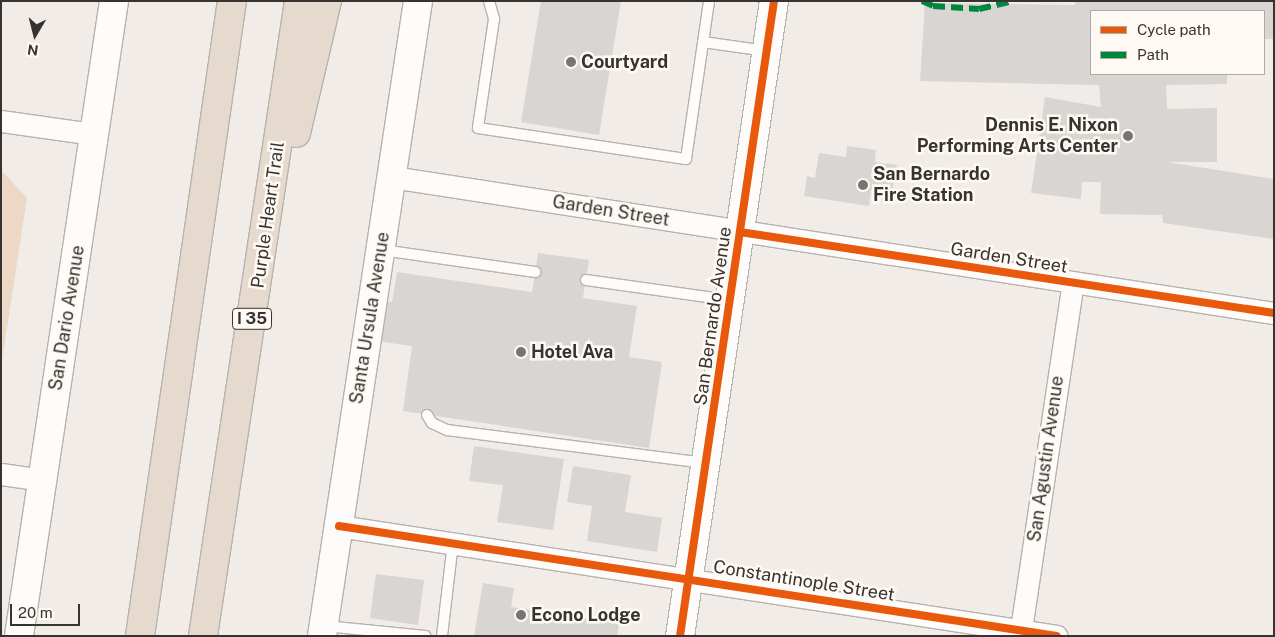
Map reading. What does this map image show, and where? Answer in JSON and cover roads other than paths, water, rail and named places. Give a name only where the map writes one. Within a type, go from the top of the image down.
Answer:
[{"type":"highway","points":[[140,636],[232,1]]},
{"type":"highway","name":"Purple Heart Trail","points":[[203,636],[299,1]]},
{"type":"highway","points":[[254,307],[327,1]]},
{"type":"main road","name":"San Dario Avenue","points":[[19,636],[114,1]]},
{"type":"main road","name":"Santa Ursula Avenue","points":[[323,631],[418,1]]},
{"type":"main road","name":"San Bernardo Avenue","points":[[680,636],[774,1]]},
{"type":"street","points":[[1,120],[94,134]]},
{"type":"street","name":"Garden Street","points":[[392,177],[1274,313]]},
{"type":"street","name":"San Agustin Avenue","points":[[1021,633],[1072,282]]},
{"type":"street","points":[[1,474],[43,480]]},
{"type":"street","name":"Constantinople Street","points":[[339,526],[689,579],[1021,633],[1057,636]]},
{"type":"lane","points":[[489,1],[494,20],[478,128],[686,159],[709,1]]},
{"type":"lane","points":[[703,42],[767,51]]},
{"type":"lane","points":[[381,250],[535,272]]},
{"type":"lane","points":[[586,280],[730,300]]},
{"type":"lane","points":[[427,415],[432,423],[447,430],[706,464]]},
{"type":"lane","points":[[442,636],[453,543]]},
{"type":"lane","points":[[323,631],[426,636]]},
{"type":"place","name":"Courtyard","points":[[571,62]]},
{"type":"place","name":"Dennis E. Nixon Performing Arts Center","points":[[1128,136]]},
{"type":"place","name":"San Bernardo Fire Station","points":[[863,185]]},
{"type":"place","name":"Hotel Ava","points":[[521,352]]},
{"type":"place","name":"Econo Lodge","points":[[521,615]]}]
